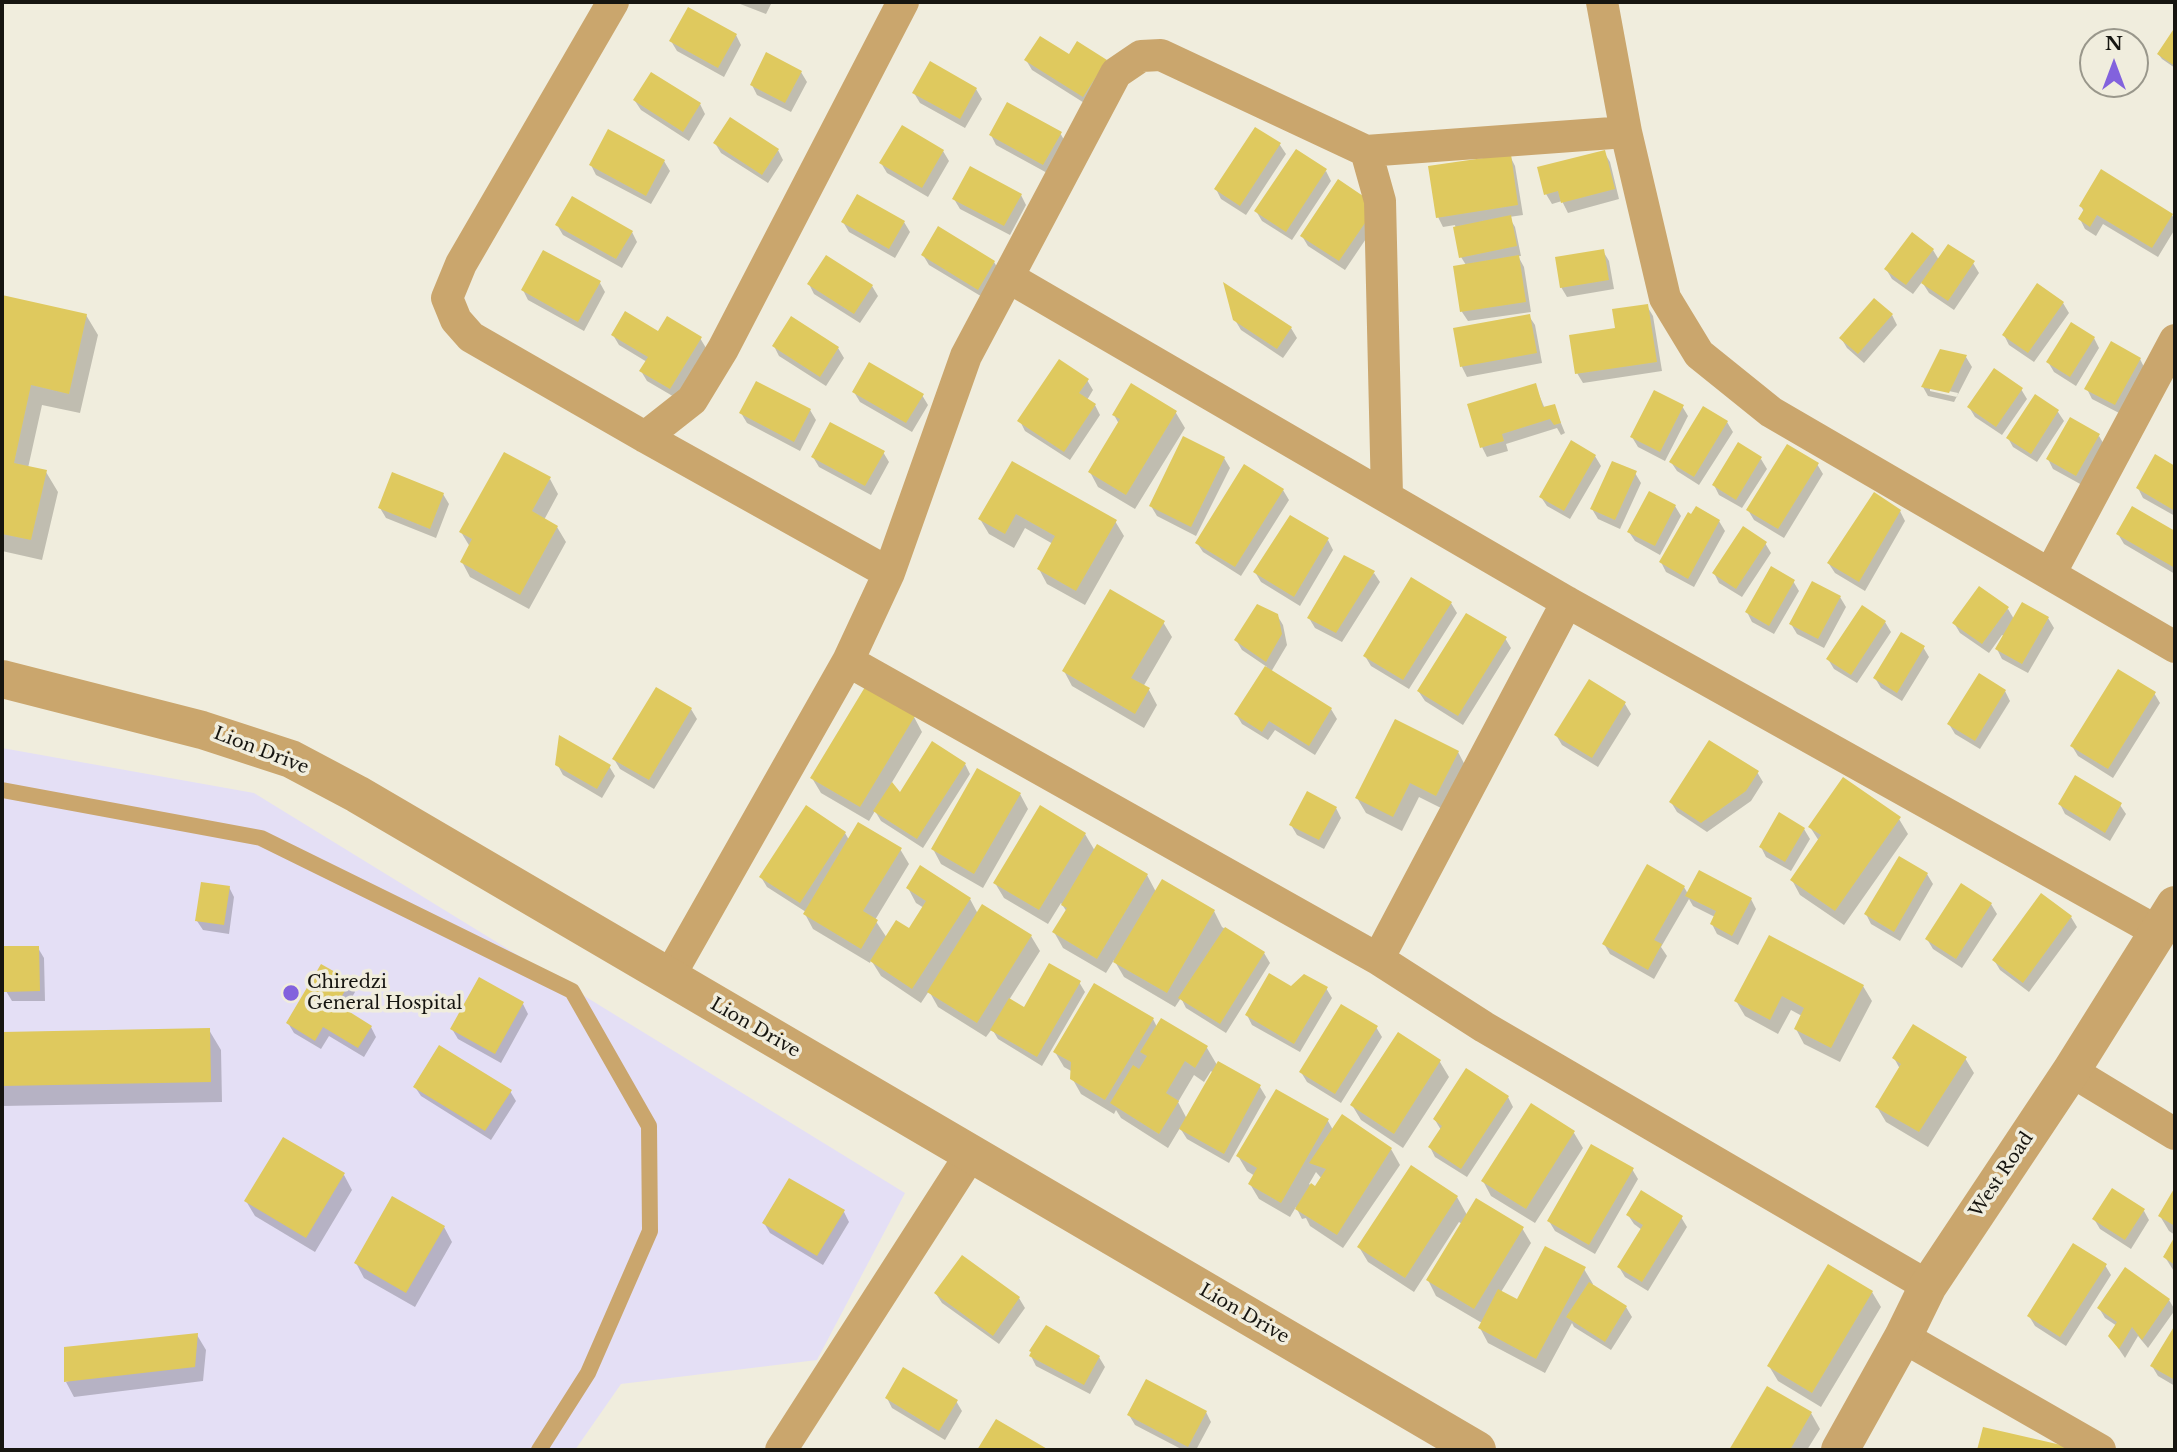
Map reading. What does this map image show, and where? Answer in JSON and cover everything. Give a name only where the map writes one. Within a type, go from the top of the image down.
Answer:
[{"type":"street","points":[[614,2],[461,264],[447,298],[456,320],[471,337],[889,573]]},
{"type":"street","points":[[645,437],[692,400],[723,349],[903,2]]},
{"type":"street","points":[[1602,2],[1626,132],[1665,298],[1699,354],[1771,412],[2175,647]]},
{"type":"street","points":[[669,977],[848,661],[889,573],[967,356],[1116,73],[1141,56],[1161,55],[1366,151],[1626,132]]},
{"type":"street","points":[[1366,151],[1380,201],[1387,495]]},
{"type":"street","points":[[1008,276],[1567,602],[2167,919]]},
{"type":"street","points":[[2050,574],[2175,340]]},
{"type":"street","points":[[1378,959],[1567,602]]},
{"type":"street","points":[[848,661],[1378,959],[1483,1027],[1928,1286]]},
{"type":"street","name":"Lion Drive","points":[[2,679],[202,730],[291,759],[357,794],[1477,1450]]},
{"type":"street","name":"West Road","points":[[1840,1450],[1928,1286],[2071,1071],[2167,919]]},
{"type":"street","points":[[2071,1071],[2175,1134]]},
{"type":"street","points":[[781,1450],[971,1154]]},
{"type":"street","points":[[1903,1337],[2100,1450]]},
{"type":"lane","points":[[2,790],[261,838],[572,991],[649,1126],[650,1231],[588,1373],[538,1450]]},
{"type":"shaded area","name":"Chiredzi General Hospital","points":[[2,748],[254,793],[905,1193],[817,1360],[621,1384],[575,1450],[2,1450]]},
{"type":"building","points":[[688,7],[737,34],[718,68],[669,41]]},
{"type":"building","points":[[2175,27],[2175,66],[2157,54]]},
{"type":"building","points":[[1040,36],[1069,54],[1077,41],[1107,60],[1083,97],[1024,60]]},
{"type":"building","points":[[766,52],[802,71],[785,103],[750,85]]},
{"type":"building","points":[[930,61],[977,88],[960,119],[912,93]]},
{"type":"building","points":[[651,72],[701,103],[683,132],[633,100]]},
{"type":"building","points":[[1007,102],[1062,132],[1043,165],[989,135]]},
{"type":"building","points":[[730,117],[779,149],[762,175],[713,143]]},
{"type":"building","points":[[902,125],[944,150],[922,188],[879,163]]},
{"type":"building","points":[[1255,127],[1281,143],[1240,206],[1214,189]]},
{"type":"building","points":[[608,129],[665,160],[646,196],[589,165]]},
{"type":"building","points":[[1296,149],[1327,169],[1286,232],[1254,211]]},
{"type":"building","points":[[1605,150],[1615,189],[1561,203],[1558,191],[1544,195],[1537,167]]},
{"type":"building","points":[[1511,154],[1518,205],[1436,218],[1428,166]]},
{"type":"building","points":[[970,166],[1022,194],[1004,226],[952,199]]},
{"type":"building","points":[[2101,169],[2173,214],[2152,248],[2097,215],[2090,227],[2078,219],[2084,209],[2079,206]]},
{"type":"building","points":[[1338,179],[1366,198],[1380,201],[1339,261],[1300,236]]},
{"type":"building","points":[[857,194],[905,221],[889,249],[841,222]]},
{"type":"building","points":[[572,196],[633,231],[616,259],[555,225]]},
{"type":"building","points":[[1511,215],[1517,246],[1459,258],[1453,227]]},
{"type":"building","points":[[938,226],[995,261],[978,290],[921,255]]},
{"type":"building","points":[[1912,232],[1934,249],[1906,285],[1884,269]]},
{"type":"building","points":[[1948,244],[1975,261],[1948,301],[1921,283]]},
{"type":"building","points":[[1604,249],[1609,280],[1560,288],[1555,257]]},
{"type":"building","points":[[543,250],[601,281],[578,322],[521,290]]},
{"type":"building","points":[[826,255],[873,285],[854,314],[807,284]]},
{"type":"building","points":[[1519,255],[1526,302],[1460,312],[1453,266]]},
{"type":"building","points":[[1223,282],[1292,327],[1277,349],[1233,320]]},
{"type":"building","points":[[2037,283],[2064,302],[2028,353],[2002,335]]},
{"type":"building","points":[[2,295],[87,314],[69,394],[31,385],[14,463],[47,470],[31,540],[2,534]]},
{"type":"building","points":[[1874,298],[1893,314],[1858,354],[1839,338]]},
{"type":"building","points":[[1648,304],[1657,362],[1575,374],[1569,335],[1615,328],[1612,309]]},
{"type":"building","points":[[625,311],[658,331],[667,316],[702,337],[670,389],[639,371],[648,357],[611,335]]},
{"type":"building","points":[[1530,314],[1537,353],[1460,367],[1453,328]]},
{"type":"building","points":[[791,316],[839,347],[820,377],[772,346]]},
{"type":"building","points":[[2071,322],[2095,337],[2070,377],[2046,362]]},
{"type":"building","points":[[2111,341],[2141,358],[2115,405],[2084,389]]},
{"type":"building","points":[[1940,349],[1967,355],[1949,393],[1921,387]]},
{"type":"building","points":[[1059,359],[1089,379],[1079,393],[1096,404],[1064,452],[1017,421]]},
{"type":"building","points":[[869,362],[924,394],[906,423],[852,392]]},
{"type":"building","points":[[1994,368],[2023,388],[1996,427],[1967,407]]},
{"type":"building","points":[[756,381],[811,409],[794,442],[739,413]]},
{"type":"building","points":[[1131,383],[1177,411],[1126,495],[1088,472],[1120,419],[1112,415]]},
{"type":"building","points":[[1536,383],[1543,407],[1555,404],[1561,423],[1554,425],[1550,419],[1502,434],[1504,441],[1480,448],[1467,404]]},
{"type":"building","points":[[1654,390],[1684,405],[1660,452],[1630,437]]},
{"type":"building","points":[[2035,394],[2059,410],[2031,454],[2006,438]]},
{"type":"building","points":[[1703,406],[1728,421],[1694,477],[1669,462]]},
{"type":"building","points":[[2070,417],[2100,434],[2076,476],[2046,459]]},
{"type":"building","points":[[830,422],[885,451],[865,486],[811,457]]},
{"type":"building","points":[[1183,436],[1225,457],[1191,527],[1149,506]]},
{"type":"building","points":[[1571,440],[1596,455],[1564,511],[1539,497]]},
{"type":"building","points":[[1738,442],[1762,457],[1736,500],[1712,485]]},
{"type":"building","points":[[1787,444],[1819,463],[1778,529],[1746,510]]},
{"type":"building","points":[[504,452],[551,477],[532,511],[558,526],[520,595],[460,562],[472,539],[459,532]]},
{"type":"building","points":[[2155,454],[2175,466],[2175,511],[2136,488]]},
{"type":"building","points":[[1012,461],[1117,520],[1076,591],[1037,569],[1055,536],[1016,514],[1005,534],[978,519]]},
{"type":"building","points":[[1612,461],[1637,471],[1615,520],[1590,509]]},
{"type":"building","points":[[1244,464],[1284,489],[1235,567],[1195,543]]},
{"type":"building","points":[[392,472],[444,493],[430,529],[378,508]]},
{"type":"building","points":[[1649,491],[1676,505],[1655,546],[1627,532]]},
{"type":"building","points":[[1874,492],[1901,510],[1859,582],[1827,563]]},
{"type":"building","points":[[1696,506],[1720,520],[1688,579],[1659,562],[1688,512],[1691,514]]},
{"type":"building","points":[[2132,506],[2175,531],[2175,568],[2116,534]]},
{"type":"building","points":[[1290,515],[1329,538],[1294,597],[1253,572]]},
{"type":"building","points":[[1743,526],[1767,542],[1736,589],[1712,573]]},
{"type":"building","points":[[1344,555],[1375,571],[1336,633],[1307,618]]},
{"type":"building","points":[[1771,566],[1795,580],[1769,626],[1745,612]]},
{"type":"building","points":[[1411,577],[1452,602],[1403,680],[1363,656]]},
{"type":"building","points":[[1812,581],[1841,596],[1818,639],[1789,624]]},
{"type":"building","points":[[1979,586],[2009,607],[1982,644],[1952,623]]},
{"type":"building","points":[[1110,589],[1165,621],[1131,678],[1150,688],[1135,714],[1062,671]]},
{"type":"building","points":[[2022,602],[2049,617],[2022,664],[1995,649]]},
{"type":"building","points":[[1257,604],[1278,614],[1282,634],[1266,662],[1234,640]]},
{"type":"building","points":[[1862,605],[1886,621],[1851,675],[1826,659]]},
{"type":"building","points":[[1466,613],[1507,637],[1458,716],[1417,691]]},
{"type":"building","points":[[1901,632],[1925,646],[1897,693],[1873,678]]},
{"type":"building","points":[[1265,666],[1332,708],[1309,746],[1269,721],[1262,732],[1234,714]]},
{"type":"building","points":[[2118,669],[2156,692],[2108,769],[2070,746]]},
{"type":"building","points":[[1979,673],[2006,690],[1975,741],[1947,724]]},
{"type":"building","points":[[1589,679],[1626,702],[1592,758],[1554,735]]},
{"type":"building","points":[[656,687],[692,708],[649,780],[612,759]]},
{"type":"building","points":[[865,687],[915,716],[860,807],[810,778]]},
{"type":"building","points":[[1395,719],[1459,751],[1436,796],[1410,783],[1393,817],[1355,798]]},
{"type":"building","points":[[559,735],[611,765],[597,789],[555,765]]},
{"type":"building","points":[[1709,740],[1759,771],[1746,791],[1701,823],[1669,802]]},
{"type":"building","points":[[932,741],[966,763],[917,839],[873,811],[892,782],[900,792]]},
{"type":"building","points":[[977,768],[1021,793],[974,874],[931,849]]},
{"type":"building","points":[[2075,775],[2122,803],[2105,833],[2058,804]]},
{"type":"building","points":[[1843,777],[1901,817],[1835,911],[1790,880],[1821,835],[1808,827]]},
{"type":"building","points":[[1307,791],[1337,807],[1319,840],[1289,825]]},
{"type":"building","points":[[806,805],[846,832],[800,903],[759,877]]},
{"type":"building","points":[[1040,805],[1086,833],[1039,910],[993,883]]},
{"type":"building","points":[[1779,812],[1805,828],[1785,862],[1759,847]]},
{"type":"building","points":[[858,822],[902,848],[863,911],[878,920],[861,949],[803,914]]},
{"type":"building","points":[[1097,844],[1148,874],[1097,959],[1052,932],[1067,908],[1061,905]]},
{"type":"building","points":[[1899,856],[1928,873],[1894,932],[1864,914]]},
{"type":"building","points":[[1647,864],[1685,886],[1654,940],[1662,944],[1648,970],[1602,944]]},
{"type":"building","points":[[920,865],[971,898],[912,989],[870,961],[896,920],[909,928],[926,901],[906,888]]},
{"type":"building","points":[[1699,870],[1752,898],[1732,936],[1710,924],[1716,911],[1685,896]]},
{"type":"building","points":[[1162,879],[1215,910],[1167,993],[1113,962]]},
{"type":"building","points":[[201,882],[230,886],[224,925],[195,921]]},
{"type":"building","points":[[1961,883],[1992,903],[1956,959],[1925,939]]},
{"type":"building","points":[[2041,893],[2072,916],[2023,983],[1992,960]]},
{"type":"building","points":[[982,904],[1032,935],[977,1023],[927,992]]},
{"type":"building","points":[[1225,927],[1265,952],[1220,1024],[1178,998]]},
{"type":"building","points":[[1769,935],[1864,985],[1831,1048],[1794,1029],[1804,1008],[1782,996],[1770,1020],[1734,1001]]},
{"type":"building","points":[[4,946],[39,946],[40,991],[4,992]]},
{"type":"building","points":[[1049,963],[1081,981],[1037,1057],[990,1030],[1009,998],[1024,1007]]},
{"type":"building","points":[[321,964],[351,981],[337,1004],[372,1026],[358,1048],[323,1027],[315,1041],[286,1023]]},
{"type":"building","points":[[1269,973],[1291,986],[1304,974],[1328,987],[1294,1044],[1245,1015]]},
{"type":"building","points":[[479,977],[524,1002],[495,1054],[450,1029]]},
{"type":"building","points":[[1094,983],[1154,1018],[1105,1100],[1070,1079],[1071,1062],[1053,1052]]},
{"type":"building","points":[[1341,1004],[1378,1026],[1335,1094],[1299,1072]]},
{"type":"building","points":[[1161,1018],[1208,1046],[1195,1068],[1185,1061],[1166,1093],[1179,1101],[1159,1134],[1110,1103],[1133,1065],[1139,1069],[1147,1056],[1140,1052]]},
{"type":"building","points":[[1913,1024],[1967,1057],[1919,1132],[1875,1107],[1901,1064],[1892,1058]]},
{"type":"building","points":[[210,1028],[211,1082],[2,1086],[2,1032]]},
{"type":"building","points":[[1398,1032],[1441,1060],[1394,1134],[1350,1105]]},
{"type":"building","points":[[439,1045],[512,1090],[485,1131],[413,1087]]},
{"type":"building","points":[[1218,1061],[1261,1085],[1224,1154],[1179,1129]]},
{"type":"building","points":[[1466,1068],[1509,1096],[1461,1169],[1428,1147],[1442,1126],[1433,1119]]},
{"type":"building","points":[[1276,1089],[1329,1119],[1281,1203],[1248,1184],[1257,1168],[1236,1156]]},
{"type":"building","points":[[1531,1103],[1575,1131],[1526,1209],[1481,1181]]},
{"type":"building","points":[[1342,1114],[1392,1148],[1337,1235],[1295,1209],[1311,1183],[1315,1186],[1326,1169],[1309,1163]]},
{"type":"building","points":[[283,1137],[345,1173],[306,1238],[244,1201]]},
{"type":"building","points":[[1591,1144],[1634,1168],[1589,1245],[1547,1221]]},
{"type":"building","points":[[1411,1165],[1458,1196],[1405,1278],[1357,1247]]},
{"type":"building","points":[[789,1178],[845,1210],[817,1256],[762,1223]]},
{"type":"building","points":[[2175,1187],[2175,1226],[2158,1216]]},
{"type":"building","points":[[2112,1188],[2145,1209],[2125,1240],[2092,1219]]},
{"type":"building","points":[[1641,1190],[1683,1216],[1642,1282],[1617,1267],[1643,1225],[1626,1215]]},
{"type":"building","points":[[392,1196],[445,1226],[406,1293],[354,1263]]},
{"type":"building","points":[[1476,1198],[1524,1227],[1474,1309],[1426,1280]]},
{"type":"building","points":[[2175,1236],[2175,1265],[2163,1257]]},
{"type":"building","points":[[2073,1243],[2107,1264],[2060,1337],[2027,1316]]},
{"type":"building","points":[[1545,1246],[1586,1267],[1536,1359],[1478,1328],[1498,1289],[1517,1299]]},
{"type":"building","points":[[962,1255],[1020,1297],[993,1336],[934,1293]]},
{"type":"building","points":[[1828,1264],[1873,1291],[1812,1393],[1767,1366]]},
{"type":"building","points":[[2125,1267],[2170,1299],[2142,1340],[2132,1327],[2119,1349],[2108,1336],[2117,1322],[2097,1308]]},
{"type":"building","points":[[1589,1282],[1627,1306],[1605,1342],[1566,1317]]},
{"type":"building","points":[[1046,1325],[1100,1356],[1084,1385],[1029,1356],[1029,1351]]},
{"type":"building","points":[[2175,1325],[2175,1380],[2150,1366]]},
{"type":"building","points":[[198,1333],[195,1367],[64,1382],[64,1347]]},
{"type":"building","points":[[903,1367],[958,1400],[939,1431],[885,1398]]},
{"type":"building","points":[[1146,1379],[1207,1411],[1188,1447],[1127,1415]]},
{"type":"building","points":[[1767,1386],[1812,1412],[1790,1450],[1729,1450]]},
{"type":"building","points":[[996,1419],[1049,1450],[977,1450]]},
{"type":"building","points":[[1983,1427],[2070,1447],[2069,1450],[1977,1450]]},
{"type":"place","name":"Chiredzi General Hospital","points":[[291,993]]}]
